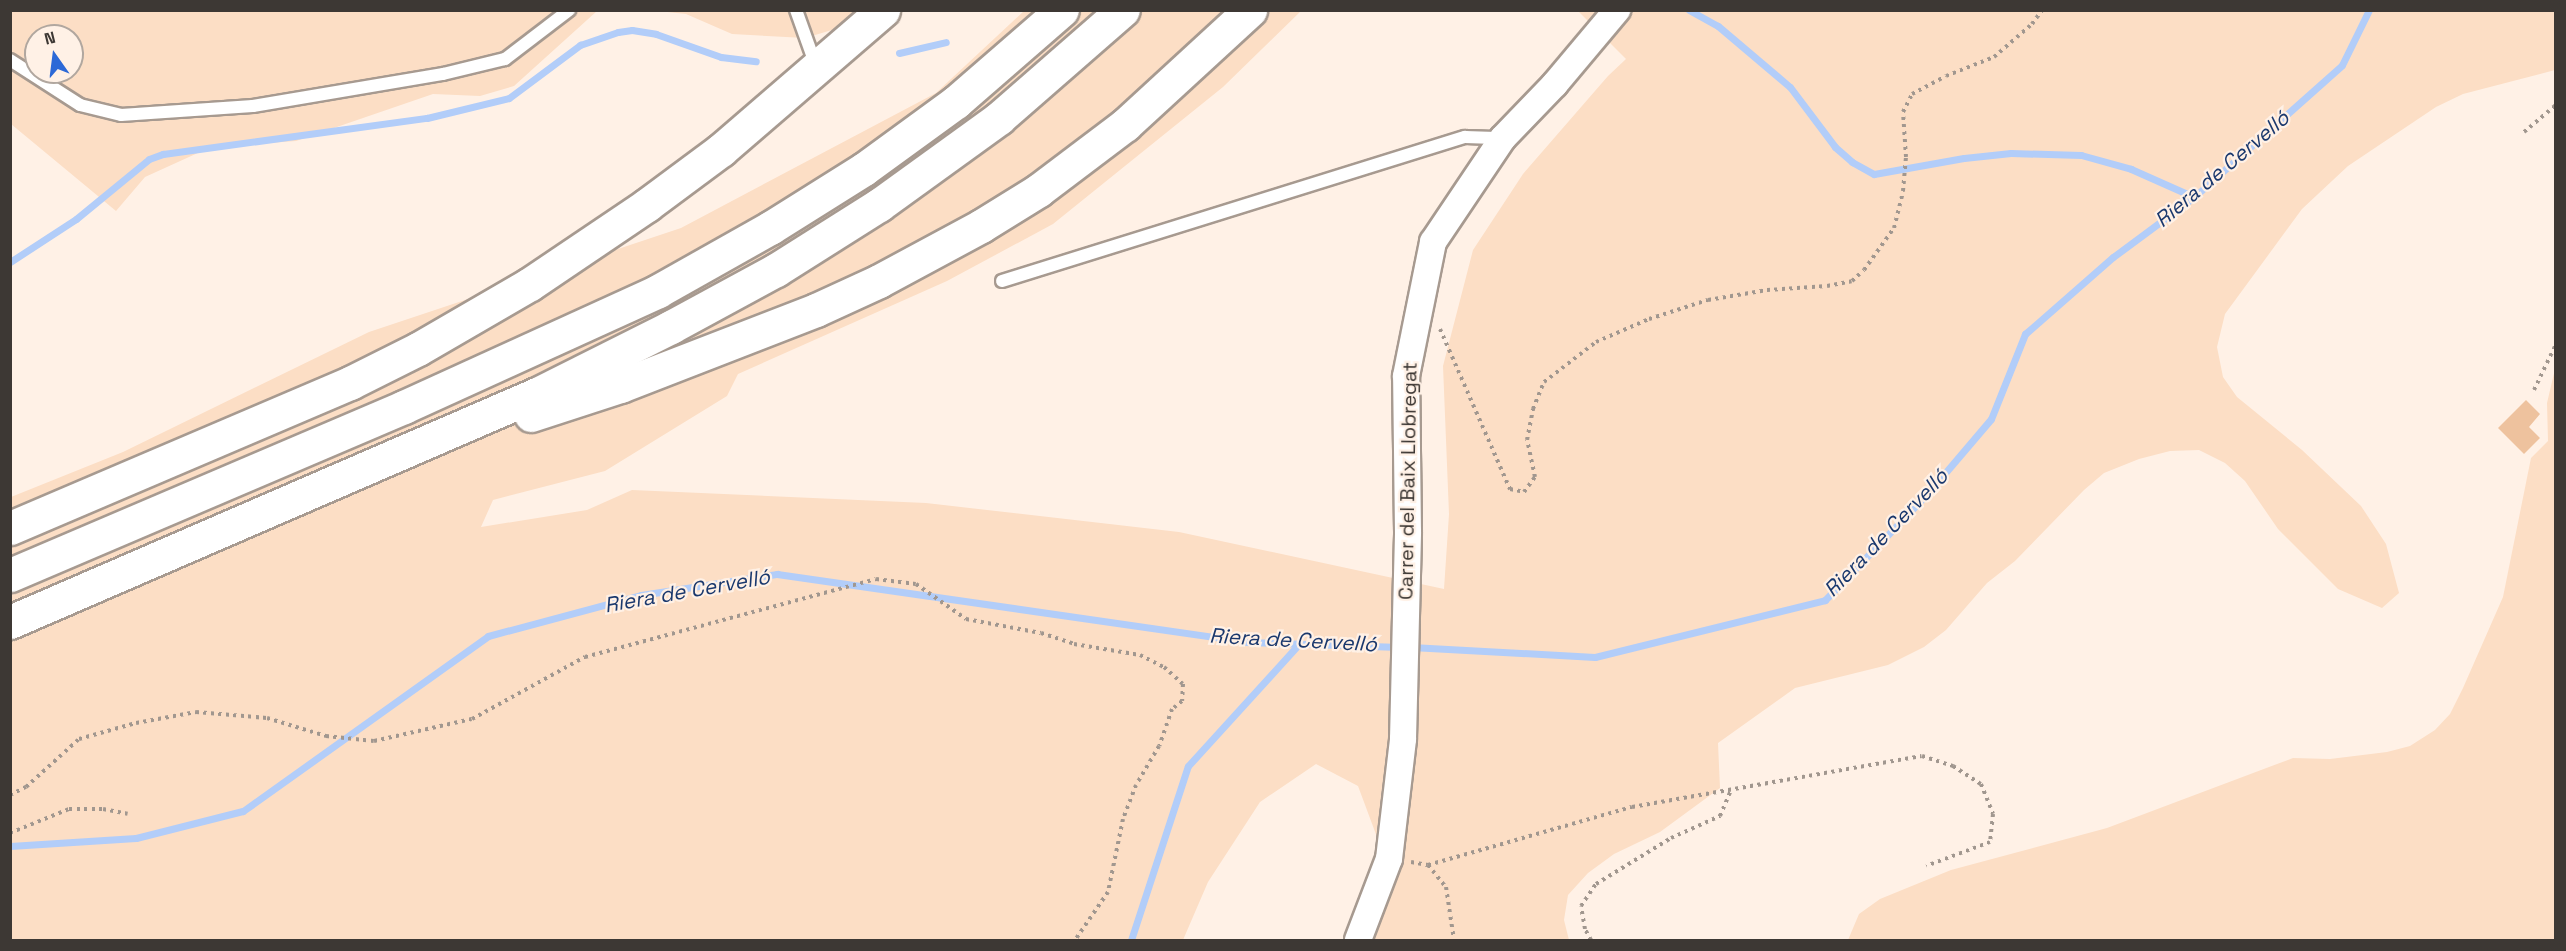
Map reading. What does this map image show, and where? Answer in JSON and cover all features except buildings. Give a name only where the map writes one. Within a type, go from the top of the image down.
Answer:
[{"type":"main road","points":[[10,528],[277,415],[418,349],[530,284],[629,218],[721,150],[883,10]]},
{"type":"main road","points":[[10,575],[404,407],[658,291],[770,228],[864,169],[956,102],[1062,10]]},
{"type":"main road","points":[[10,622],[366,466],[537,394],[671,327],[776,270],[879,205],[999,118],[1123,10]]},
{"type":"main road","points":[[366,466],[620,386],[816,310],[879,281],[981,226],[1075,164],[1125,125],[1250,10]]},
{"type":"street","name":"Carrer del Baix Llobregat","points":[[1358,940],[1389,859],[1402,739],[1408,532],[1406,376],[1433,242],[1503,138],[1555,84],[1611,17]]},
{"type":"lane","points":[[10,60],[80,105],[121,115],[253,106],[443,74],[505,59],[569,10]]},
{"type":"lane","points":[[795,10],[817,69]]},
{"type":"lane","points":[[1002,280],[1465,137],[1503,138]]},
{"type":"path","points":[[1423,290],[1510,489],[1524,492],[1535,477],[1527,440],[1533,409],[1544,382],[1596,342],[1649,319],[1708,300],[1767,290],[1827,286],[1852,281],[1864,270],[1894,228],[1903,191],[1905,169],[1903,112],[1912,94],[1946,76],[1994,57],[2032,24],[2042,10]]},
{"type":"path","points":[[2524,132],[2556,105]]},
{"type":"path","points":[[2534,390],[2556,344]]},
{"type":"path","points":[[10,795],[26,787],[80,739],[136,723],[196,712],[267,718],[326,736],[374,741],[472,719],[585,657],[876,579],[916,584],[966,620],[1041,633],[1074,644],[1140,655],[1164,668],[1183,684],[1182,700],[1172,709],[1160,746],[1136,785],[1124,819],[1108,892],[1075,940]]},
{"type":"path","points":[[1454,940],[1446,887],[1428,865],[1632,807],[1730,792],[1922,756],[1953,766],[1981,784],[1993,814],[1990,842],[1926,866]]},
{"type":"path","points":[[1591,940],[1585,929],[1581,906],[1596,884],[1671,838],[1720,816],[1730,792]]},
{"type":"path","points":[[10,833],[69,809],[103,809],[128,814]]},
{"type":"shaded area","points":[[10,11],[597,11],[514,86],[480,96],[433,94],[296,141],[211,147],[145,177],[116,211],[11,124]]},
{"type":"shaded area","points":[[658,11],[861,11],[842,27],[805,38],[732,34],[686,14]]},
{"type":"shaded area","points":[[1024,11],[1301,11],[1223,87],[1053,224],[947,281],[738,374],[727,396],[605,471],[493,500],[481,527],[587,510],[632,490],[926,503],[1179,532],[1444,589],[1449,514],[1443,366],[1473,250],[1523,174],[1608,76],[1626,59],[1578,11],[2555,11],[2555,70],[2463,94],[2436,107],[2348,166],[2302,209],[2225,314],[2217,347],[2223,377],[2237,397],[2302,450],[2361,506],[2386,544],[2399,593],[2382,608],[2338,589],[2278,529],[2245,481],[2225,463],[2199,450],[2170,451],[2139,459],[2104,473],[2084,490],[2015,561],[1987,583],[1946,630],[1924,647],[1888,665],[1795,688],[1718,743],[1720,788],[1660,832],[1614,854],[1588,873],[1568,895],[1564,920],[1569,940],[1370,940],[1390,872],[1358,786],[1316,764],[1260,802],[1208,882],[1183,940],[11,940],[11,497],[123,452],[369,332],[681,228],[936,93]]},
{"type":"shaded area","points":[[2555,369],[2555,940],[1848,940],[1859,914],[1880,899],[1951,870],[2107,828],[2293,758],[2330,759],[2387,752],[2410,746],[2435,730],[2450,714],[2503,597],[2531,458],[2548,441],[2547,403]]},
{"type":"waterway","points":[[1689,10],[1718,26],[1790,87],[1835,147],[1852,162],[1874,174],[1964,158],[2011,153],[2081,155],[2131,169],[2194,197]]},
{"type":"waterway","name":"Riera de Cervelló","points":[[1411,647],[1595,657],[1825,600],[1928,493],[1991,419],[2025,334],[2113,257],[2194,197],[2342,65],[2369,10]]},
{"type":"waterway","points":[[10,262],[76,219],[149,159],[163,154],[427,118],[509,98],[580,45],[618,32],[632,30],[656,34],[721,57],[756,61]]},
{"type":"waterway","points":[[899,53],[946,42]]},
{"type":"waterway","name":"Riera de Cervelló","points":[[10,846],[136,838],[243,811],[488,636],[641,595],[777,574],[1246,642],[1400,647]]},
{"type":"waterway","points":[[1131,940],[1188,766],[1299,644]]}]
